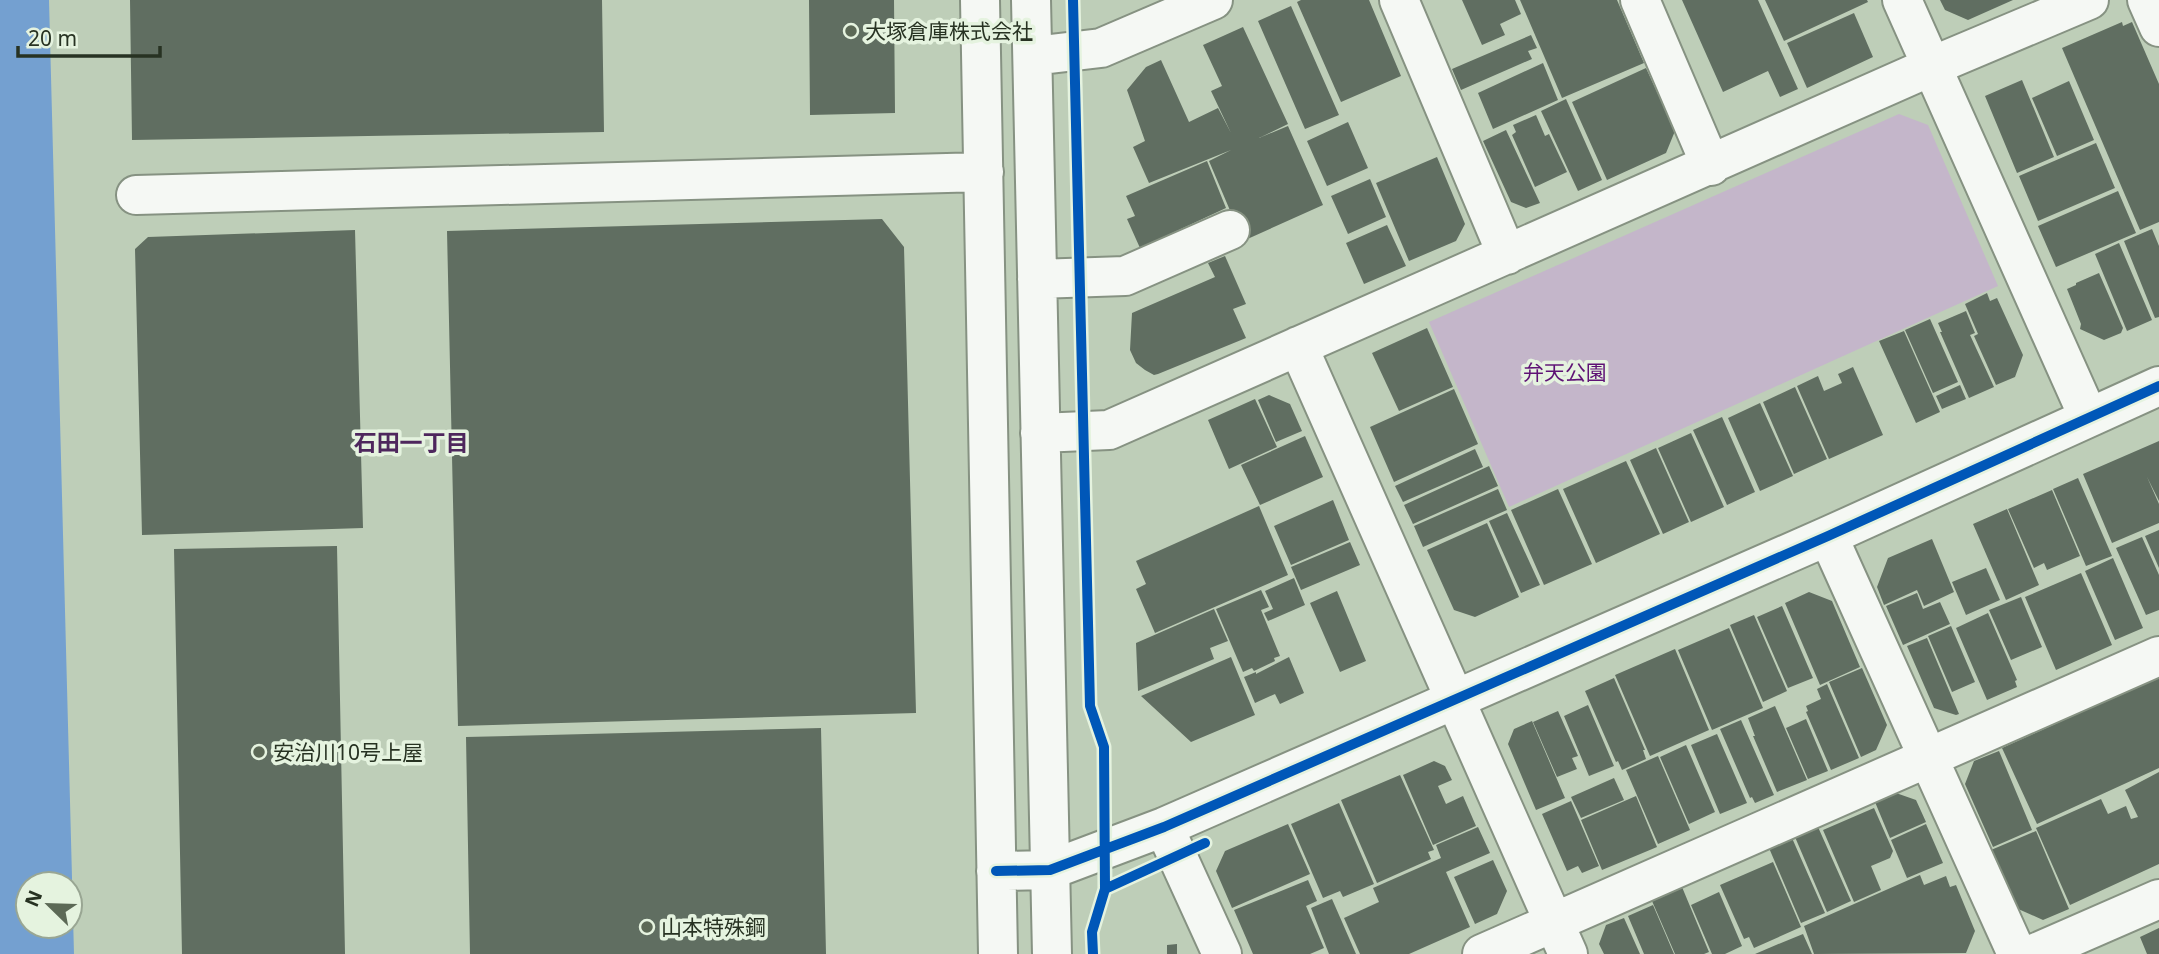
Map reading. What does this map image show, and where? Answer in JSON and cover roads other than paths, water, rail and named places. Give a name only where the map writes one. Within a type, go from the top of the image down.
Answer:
[{"type":"street","points":[[980,0],[998,954]]},
{"type":"street","points":[[1031,0],[1052,954]]},
{"type":"street","points":[[1032,56],[1101,48],[1213,0]]},
{"type":"street","points":[[1399,0],[1507,255]]},
{"type":"street","points":[[1640,0],[1711,166]]},
{"type":"street","points":[[1902,0],[1930,68],[2088,416]]},
{"type":"street","points":[[1040,433],[1109,430],[2089,0]]},
{"type":"street","points":[[2147,0],[2159,27]]},
{"type":"street","points":[[136,195],[984,172]]},
{"type":"street","points":[[1037,279],[1125,276],[1230,230]]},
{"type":"street","points":[[1297,346],[1560,938]]},
{"type":"street","points":[[996,871],[1050,870],[1164,827],[1828,536],[2159,386]]},
{"type":"street","points":[[1828,536],[2017,954]]},
{"type":"street","points":[[1482,954],[1560,938],[1928,758],[2159,656]]},
{"type":"street","points":[[1164,827],[1222,954]]},
{"type":"street","points":[[2033,954],[2159,899]]},
{"type":"water","points":[[0,0],[49,0],[72,870],[14,870],[14,940],[74,940],[74,954],[0,954]]},
{"type":"place","name":"大塚倉庫株式会社","points":[[851,31]]},
{"type":"place","name":"安治川10号上屋","points":[[259,752]]},
{"type":"place","name":"山本特殊鋼","points":[[647,927]]},
{"type":"district","name":"石田一丁目","points":[[411,442]]},
{"type":"park label","name":"弁天公園","points":[[1565,372]]}]
